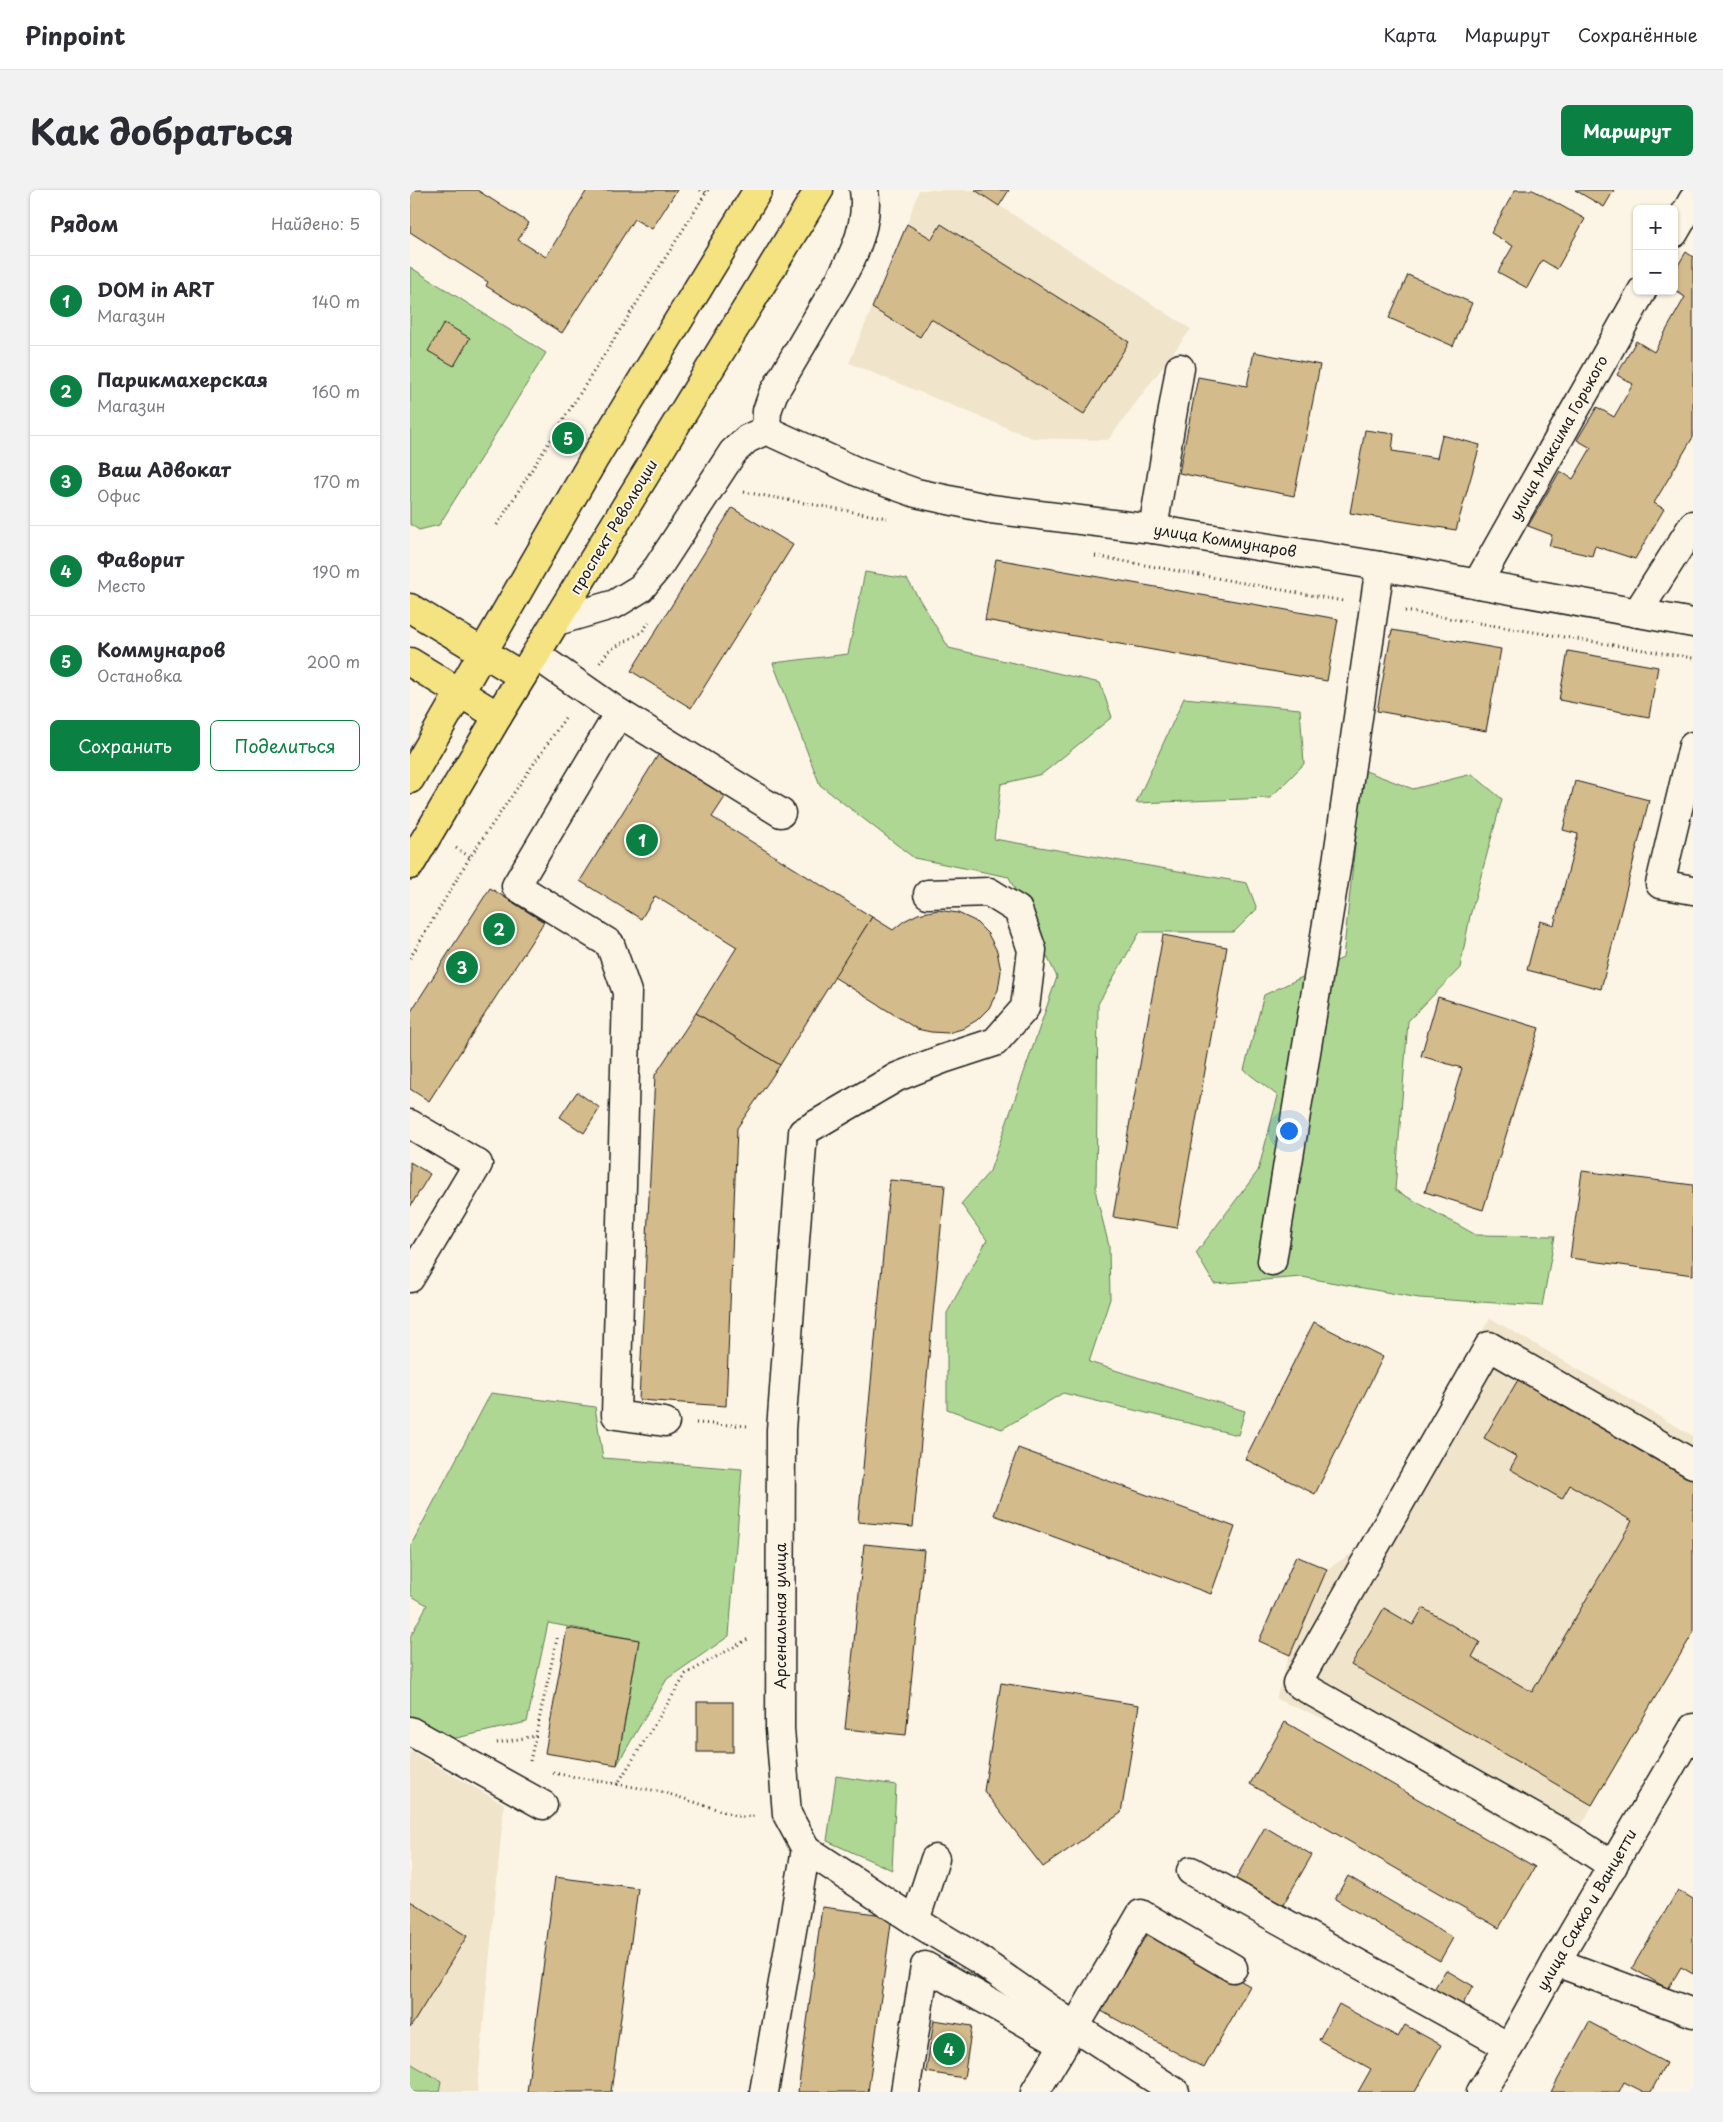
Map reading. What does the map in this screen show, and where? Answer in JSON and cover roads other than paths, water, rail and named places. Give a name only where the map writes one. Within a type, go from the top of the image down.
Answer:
[{"type":"main road","points":[[410,779],[594,459],[758,190]]},
{"type":"main road","name":"проспект Революции","points":[[410,865],[498,716],[820,190]]},
{"type":"main road","points":[[410,608],[483,651],[529,666]]},
{"type":"main road","points":[[410,662],[498,716]]},
{"type":"street","points":[[557,621],[615,604],[641,588],[658,567],[733,452],[747,438],[766,430],[767,411],[772,394],[850,263],[861,234],[866,201],[864,190]]},
{"type":"street","points":[[1678,226],[1693,200]]},
{"type":"street","name":"улица Максима Горького","points":[[1477,584],[1640,295]]},
{"type":"street","points":[[1153,529],[1180,368]]},
{"type":"street","name":"улица Коммунаров","points":[[766,430],[860,473],[916,493],[991,508],[1153,529],[1380,566],[1693,623]]},
{"type":"street","points":[[1637,613],[1693,525]]},
{"type":"street","points":[[1272,1261],[1337,862],[1380,566]]},
{"type":"street","points":[[529,666],[585,688],[619,713],[781,813]]},
{"type":"street","points":[[619,713],[516,886],[610,944],[627,992],[616,1414],[665,1422]]},
{"type":"street","points":[[1693,746],[1660,884],[1693,890]]},
{"type":"street","name":"Арсенальная улица","points":[[806,1849],[787,1814],[780,1729],[781,1430],[802,1132],[897,1076],[995,1042],[1025,1008],[1032,950],[1018,910],[989,892],[928,894]]},
{"type":"street","points":[[410,1124],[478,1164],[410,1278]]},
{"type":"street","points":[[1613,1866],[1572,1839],[1297,1683],[1489,1346],[1693,1464]]},
{"type":"street","name":"улица Сакко и Ванцетти","points":[[1481,2092],[1693,1729]]},
{"type":"street","points":[[410,1731],[543,1805]]},
{"type":"street","points":[[764,2092],[806,1849],[914,1921],[978,1959],[1175,2092]]},
{"type":"street","points":[[914,1921],[935,1859]]},
{"type":"street","points":[[1191,1871],[1509,2047]]},
{"type":"street","points":[[1075,2026],[1141,1914],[1233,1968]]},
{"type":"street","points":[[977,1995],[978,1959]]},
{"type":"street","points":[[1556,1962],[1693,2013]]},
{"type":"street","points":[[905,2092],[925,1966],[1064,2044],[1035,2092]]},
{"type":"place","name":"Коммунаров","points":[[568,438]]},
{"type":"place","name":"DOM in ART","points":[[642,840]]},
{"type":"place","name":"Парикмахерская","points":[[499,929]]},
{"type":"place","name":"Ваш Адвокат","points":[[462,967]]},
{"type":"place","name":"Фаворит","points":[[949,2049]]}]
